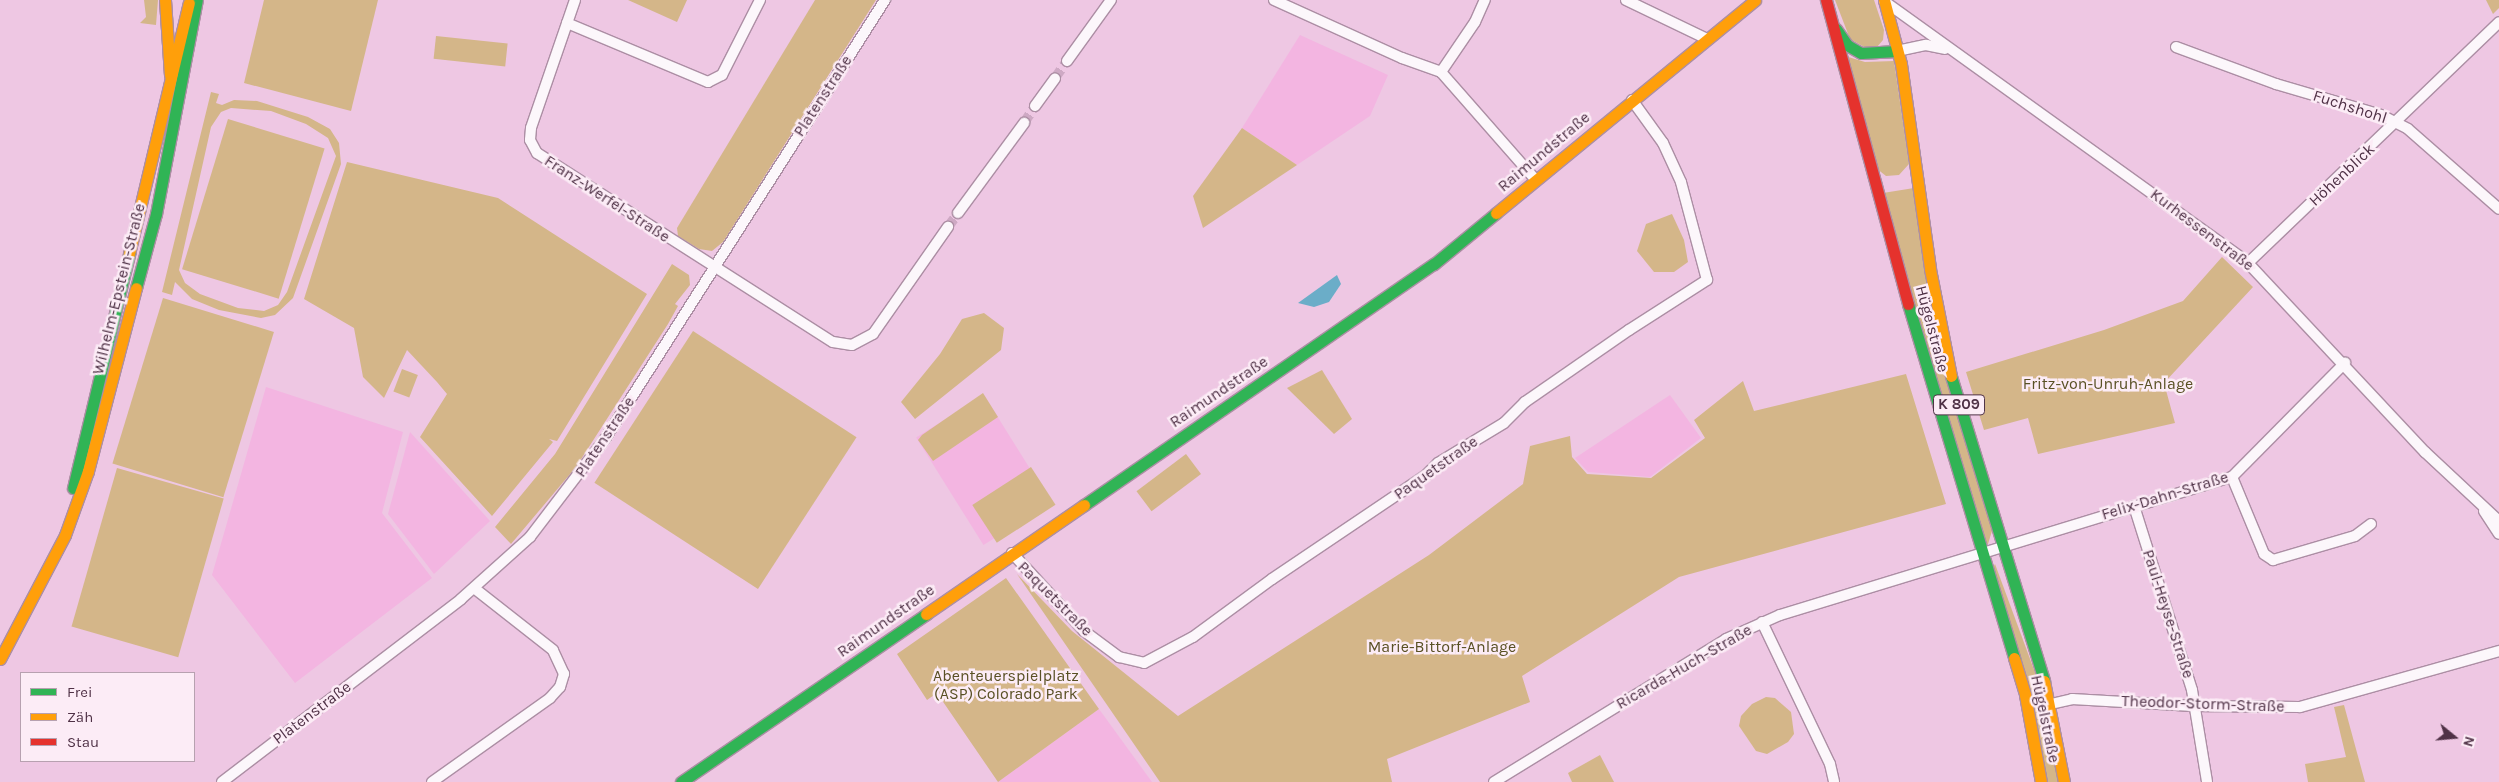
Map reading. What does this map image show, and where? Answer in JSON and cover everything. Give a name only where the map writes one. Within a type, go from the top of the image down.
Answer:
[{"type":"main road","points":[[165,0],[170,75]]},
{"type":"main road","name":"Wilhelm-Epstein-Straße","points":[[43,577],[78,473],[170,75],[190,0]]},
{"type":"main road","name":"Wilhelm-Epstein-Straße","points":[[0,659],[65,535],[97,440],[156,214],[197,0]]},
{"type":"main road","name":"Raimundstraße","points":[[681,782],[1434,264],[1755,0]]},
{"type":"main road","name":"Hügelstraße","points":[[1826,0],[1927,374],[1980,553],[2025,695],[2041,782]]},
{"type":"main road","name":"Hügelstraße","points":[[1884,1],[1897,51],[1940,328],[1960,410],[2051,704],[2064,782]]},
{"type":"main road","points":[[1833,24],[1847,45],[1856,51],[1866,54],[1897,51]]},
{"type":"street","name":"Franz-Werfel-Straße","points":[[575,0],[531,128],[530,140],[537,153],[833,342],[852,345],[873,334],[948,227]]},
{"type":"street","points":[[567,23],[708,82],[722,75],[760,0]]},
{"type":"street","name":"Platenstraße","points":[[222,782],[474,588],[530,537],[585,468],[885,0]]},
{"type":"street","points":[[1068,61],[1111,0]]},
{"type":"street","points":[[1274,0],[1402,58],[1442,72],[1536,180]]},
{"type":"street","points":[[1442,72],[1475,22],[1486,0]]},
{"type":"street","points":[[1626,0],[1707,39]]},
{"type":"street","name":"Kurhessenstraße","points":[[1884,1],[1957,54],[2002,83],[2248,263],[2345,363],[2425,452],[2499,521]]},
{"type":"street","name":"Höhenblick","points":[[2248,263],[2397,123],[2499,22]]},
{"type":"street","name":"Kurhessenstraße","points":[[1897,51],[1926,45],[1957,54]]},
{"type":"street","name":"Fuchshohl","points":[[2176,47],[2276,84],[2364,108],[2397,123],[2408,129],[2499,208]]},
{"type":"street","points":[[1035,106],[1055,78]]},
{"type":"street","name":"Paquetstraße","points":[[1012,554],[1084,631],[1119,657],[1144,663],[1193,637],[1272,579],[1419,481],[1438,463],[1504,423],[1525,402],[1629,330],[1707,280],[1681,182],[1663,143],[1632,100]]},
{"type":"street","points":[[958,213],[1024,123]]},
{"type":"street","name":"Felix-Dahn-Straße","points":[[2003,546],[2232,477],[2345,363]]},
{"type":"street","points":[[2232,477],[2264,554],[2273,560],[2355,536],[2371,524]]},
{"type":"street","name":"Kurhessenstraße","points":[[2480,504],[2499,534]]},
{"type":"street","name":"Paul-Heyse-Straße","points":[[2134,506],[2192,690],[2193,706],[2207,782]]},
{"type":"street","name":"Ricarda-Huch-Straße","points":[[1494,782],[1726,639],[1762,622],[2003,546]]},
{"type":"street","points":[[432,782],[550,698],[560,687],[564,674],[553,650],[474,588]]},
{"type":"street","points":[[1762,622],[1830,764],[1834,782]]},
{"type":"street","name":"Theodor-Storm-Straße","points":[[2051,704],[2072,699],[2193,706],[2300,707],[2499,651]]},
{"type":"shaded area","points":[[1300,35],[1388,75],[1370,116],[1297,165],[1242,128]]},
{"type":"shaded area","points":[[266,387],[403,432],[382,513],[432,578],[295,683],[212,575]]},
{"type":"shaded area","points":[[984,395],[1051,503],[983,545],[916,437]]},
{"type":"shaded area","points":[[1670,395],[1701,438],[1650,477],[1588,472],[1575,458]]},
{"type":"shaded area","points":[[410,432],[490,521],[434,574],[388,514]]},
{"type":"shaded area","points":[[1099,709],[1152,782],[998,782]]},
{"type":"green space","points":[[144,0],[158,0],[156,25],[140,23],[146,17]]},
{"type":"green space","points":[[264,0],[378,0],[351,111],[244,83]]},
{"type":"green space","points":[[628,0],[687,0],[677,22]]},
{"type":"green space","points":[[815,0],[876,0],[723,242],[712,251],[699,249],[678,236],[677,228]]},
{"type":"green space","points":[[1835,0],[1874,0],[1884,30],[1883,40],[1877,47],[1868,49],[1850,39]]},
{"type":"green space","points":[[2486,0],[2499,0],[2499,8],[2493,14]]},
{"type":"green space","points":[[436,36],[508,44],[505,66],[434,59]]},
{"type":"green space","points":[[1845,56],[1865,62],[1894,61],[1909,164],[1899,175],[1886,176],[1876,168]]},
{"type":"green space","points":[[211,92],[219,94],[216,103],[222,105],[234,100],[257,101],[308,117],[330,129],[339,143],[341,164],[293,298],[275,315],[261,318],[219,310],[192,299],[175,282],[172,295],[162,292]],"holes":[[[231,108],[271,111],[306,124],[328,138],[336,156],[287,292],[278,305],[264,311],[238,308],[200,294],[185,283],[179,270],[211,127],[221,112]]]},
{"type":"green space","points":[[228,119],[325,149],[279,299],[182,269]]},
{"type":"green space","points":[[1242,128],[1297,165],[1203,228],[1193,196]]},
{"type":"green space","points":[[347,162],[498,198],[647,294],[557,441],[549,439],[553,442],[492,516],[420,437],[447,394],[437,382],[407,350],[384,398],[363,377],[354,328],[304,299]]},
{"type":"green space","points":[[1914,188],[1992,531],[1988,544],[1985,544],[1950,435],[1883,193]]},
{"type":"green space","points":[[1672,214],[1684,240],[1688,262],[1674,272],[1654,272],[1637,251],[1646,224]]},
{"type":"green space","name":"Fritz-von-Unruh-Anlage","points":[[2222,257],[2253,287],[2164,383],[2175,423],[2038,454],[2028,418],[1984,430],[1966,372],[2104,330],[2183,301]]},
{"type":"green space","points":[[672,264],[689,275],[690,285],[675,304],[678,306],[668,324],[576,467],[511,544],[495,527],[555,454]]},
{"type":"green space","points":[[163,298],[274,332],[223,497],[112,463]]},
{"type":"green space","points":[[984,313],[1004,328],[1001,350],[915,419],[901,402],[940,354],[962,319]]},
{"type":"green space","points":[[693,331],[857,437],[758,589],[594,483]]},
{"type":"green space","points":[[402,369],[418,375],[409,397],[393,391]]},
{"type":"green space","points":[[1322,370],[1352,419],[1334,434],[1287,388]]},
{"type":"green space","name":"Marie-Bittorf-Anlage","points":[[1906,374],[1946,504],[1679,577],[1522,676],[1530,702],[1387,759],[1392,782],[1160,782],[1017,574],[1072,631],[1178,716],[1429,555],[1523,484],[1530,446],[1570,436],[1572,457],[1587,474],[1651,478],[1705,438],[1694,420],[1743,381],[1754,411]]},
{"type":"green space","points":[[983,393],[998,417],[933,461],[918,440],[922,435]]},
{"type":"green space","points":[[1186,454],[1201,474],[1152,511],[1136,491]]},
{"type":"green space","points":[[1031,467],[1056,505],[997,543],[972,505]]},
{"type":"green space","points":[[117,468],[224,499],[178,657],[72,627]]},
{"type":"green space","points":[[1995,564],[2040,686],[2059,782],[2047,782],[1992,570]]},
{"type":"green space","name":"Abenteuerspielplatz (ASP) Colorado Park","points":[[1006,578],[1099,709],[998,782],[937,693],[927,700],[897,654]]},
{"type":"green space","points":[[1766,697],[1775,698],[1791,712],[1794,734],[1788,742],[1767,754],[1756,751],[1739,726],[1741,716],[1752,704]]},
{"type":"green space","points":[[2344,705],[2365,782],[2308,782],[2305,764],[2346,757],[2334,707]]},
{"type":"green space","points":[[1600,755],[1614,782],[1572,782],[1568,773]]},
{"type":"water","points":[[1337,275],[1341,284],[1329,302],[1314,307],[1298,303]]},
{"type":"tunnel","points":[[1055,78],[1067,61]]},
{"type":"tunnel","points":[[1024,123],[1035,106]]},
{"type":"tunnel","points":[[948,227],[958,213]]},
{"type":"traffic: fast","points":[[136,288],[156,214],[197,0]]},
{"type":"traffic: fast","points":[[1836,29],[1847,45],[1861,53],[1897,51]]},
{"type":"traffic: fast","points":[[1084,505],[1434,264],[1496,213]]},
{"type":"traffic: fast","points":[[73,488],[129,254]]},
{"type":"traffic: fast","points":[[1908,304],[2014,658]]},
{"type":"traffic: fast","points":[[1951,376],[2044,681]]},
{"type":"traffic: fast","points":[[681,782],[926,614]]},
{"type":"traffic: slow","points":[[165,0],[170,75]]},
{"type":"traffic: slow","points":[[1496,213],[1755,0]]},
{"type":"traffic: slow","points":[[1884,0],[1901,64],[1930,269],[1951,376]]},
{"type":"traffic: slow","points":[[129,254],[189,3]]},
{"type":"traffic: slow","points":[[0,659],[65,535],[88,471],[136,288]]},
{"type":"traffic: slow","points":[[926,614],[1084,505]]},
{"type":"traffic: slow","points":[[2014,658],[2025,695],[2041,782]]},
{"type":"traffic: slow","points":[[2044,681],[2064,782]]},
{"type":"traffic: jam","points":[[1826,0],[1908,304]]}]
